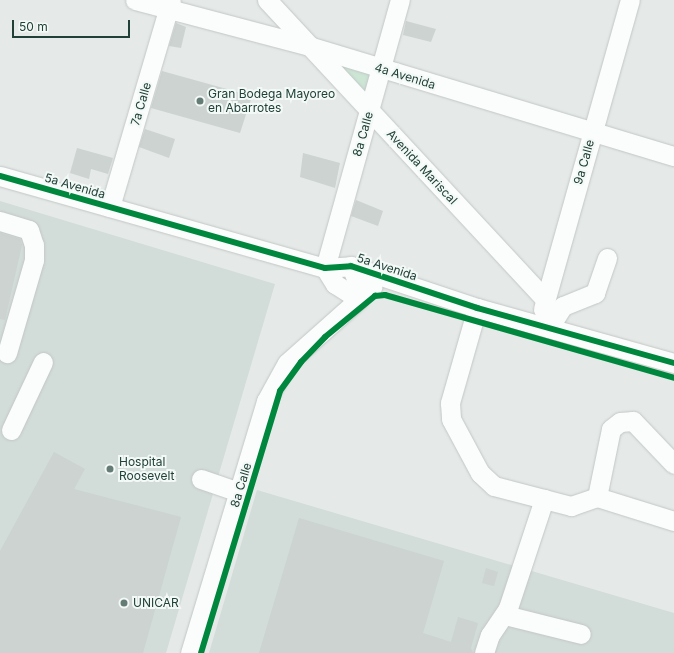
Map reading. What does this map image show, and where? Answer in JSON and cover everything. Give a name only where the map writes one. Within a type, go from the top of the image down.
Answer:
[{"type":"street","name":"4a Avenida","points":[[135,0],[170,5],[309,46],[381,70],[674,156]]},
{"type":"street","name":"Avenida Mariscal","points":[[267,0],[545,299]]},
{"type":"street","name":"8a Calle","points":[[320,332],[334,307],[330,276],[369,110],[400,0]]},
{"type":"street","name":"9a Calle","points":[[544,326],[545,299],[630,0]]},
{"type":"street","name":"7a Calle","points":[[110,207],[170,5]]},
{"type":"street","name":"5a Avenida","points":[[0,176],[110,207],[330,276],[348,292],[361,291],[390,280]]},
{"type":"street","points":[[0,221],[28,230],[34,245],[34,260],[7,352]]},
{"type":"street","points":[[544,326],[562,306],[596,293],[607,258]]},
{"type":"street","name":"5a Avenida","points":[[330,276],[351,266],[477,308],[674,363]]},
{"type":"street","points":[[351,266],[361,291]]},
{"type":"street","name":"8a Calle","points":[[190,653],[239,492],[276,380],[287,363],[320,332],[356,303],[361,291]]},
{"type":"street","points":[[477,308],[450,403],[451,419],[480,473],[494,486],[571,506],[597,497],[674,522]]},
{"type":"street","points":[[11,430],[42,362]]},
{"type":"street","points":[[597,497],[611,429],[620,422],[633,421],[674,464]]},
{"type":"street","points":[[201,479],[239,492]]},
{"type":"street","points":[[484,653],[490,635],[504,615],[544,499]]},
{"type":"street","points":[[504,615],[582,634]]},
{"type":"shaded area","name":"Hospital Roosevelt","points":[[0,201],[275,284],[166,653],[0,653]]},
{"type":"shaded area","points":[[257,490],[674,613],[674,653],[209,653]]},
{"type":"green space","points":[[322,61],[376,72],[364,107]]},
{"type":"building","points":[[406,21],[436,29],[431,42],[403,35]]},
{"type":"building","points":[[176,23],[186,27],[181,48],[169,46]]},
{"type":"building","name":"Gran Bodega Mayoreo en Abarrotes","points":[[162,71],[252,96],[240,133],[151,108]]},
{"type":"building","points":[[145,129],[175,139],[169,158],[139,147]]},
{"type":"building","points":[[77,148],[113,158],[108,174],[91,169],[89,179],[70,173]]},
{"type":"building","points":[[303,153],[340,163],[335,188],[300,177]]},
{"type":"building","points":[[356,200],[383,211],[378,226],[351,216]]},
{"type":"building","points":[[0,233],[20,239],[22,245],[5,320],[0,319]]},
{"type":"building","points":[[54,452],[85,469],[74,489],[181,517],[143,653],[0,653],[0,551]]},
{"type":"building","points":[[299,518],[444,561],[423,633],[451,642],[458,617],[478,623],[471,648],[473,653],[259,653]]},
{"type":"building","points":[[486,568],[498,572],[494,586],[482,583]]},
{"type":"cycle path","points":[[0,176],[325,268],[351,266],[477,308],[674,363]]},
{"type":"cycle path","points":[[201,653],[280,391],[301,362],[325,337],[375,296],[385,295],[674,378]]},
{"type":"place","name":"Gran Bodega Mayoreo en Abarrotes","points":[[200,101]]},
{"type":"place","name":"Hospital Roosevelt","points":[[110,469]]},
{"type":"place","name":"UNICAR","points":[[124,603]]}]
